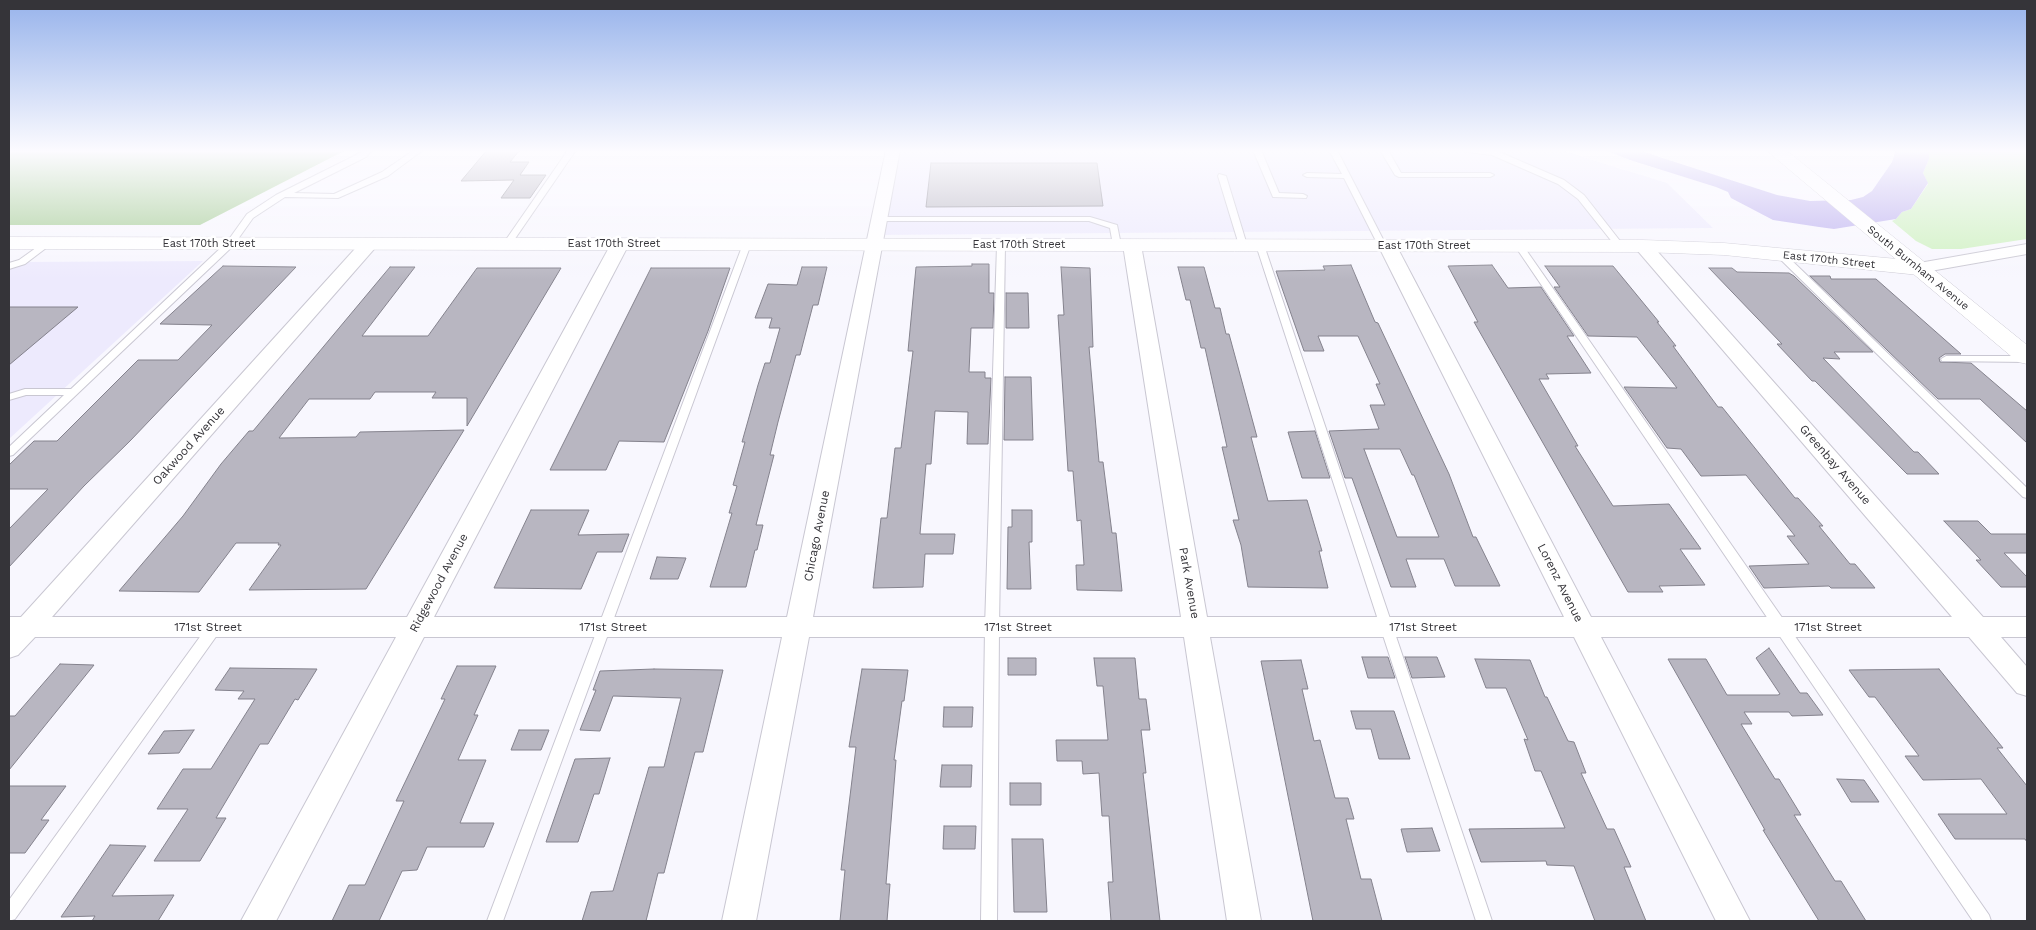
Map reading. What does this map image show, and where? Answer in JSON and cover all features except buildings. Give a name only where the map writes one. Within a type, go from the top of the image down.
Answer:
[{"type":"street","name":"Chicago Avenue","points":[[739,921],[885,193]]},
{"type":"street","name":"South Burnham Avenue","points":[[1828,193],[2027,358]]},
{"type":"street","name":"East 170th Street","points":[[9,243],[1643,246],[1724,249],[1919,268],[2027,248]]},
{"type":"street","name":"Oakwood Avenue","points":[[9,648],[18,627],[369,244]]},
{"type":"street","name":"Ridgewood Avenue","points":[[258,921],[620,244]]},
{"type":"street","name":"Park Avenue","points":[[1125,245],[1197,627],[1244,921]]},
{"type":"street","name":"Lorenz Avenue","points":[[1385,246],[1733,921]]},
{"type":"street","name":"Greenbay Avenue","points":[[1643,246],[2027,685]]},
{"type":"street","name":"171st Street","points":[[18,627],[2027,627]]},
{"type":"lane","points":[[9,453],[230,244],[250,216],[286,193]]},
{"type":"lane","points":[[283,195],[336,196],[342,193]]},
{"type":"lane","points":[[507,244],[542,193]]},
{"type":"lane","points":[[1230,193],[1252,245],[1387,627],[1484,921]]},
{"type":"lane","points":[[1275,193],[1276,195],[1302,196]]},
{"type":"lane","points":[[1356,193],[1385,246]]},
{"type":"lane","points":[[1576,193],[1620,246]]},
{"type":"lane","points":[[880,219],[1090,219],[1114,227],[1125,245]]},
{"type":"lane","points":[[9,266],[22,262],[47,243]]},
{"type":"lane","points":[[495,921],[747,244]]},
{"type":"lane","points":[[989,921],[992,627],[1001,245]]},
{"type":"lane","points":[[1519,246],[1984,921]]},
{"type":"lane","points":[[1781,256],[2027,494]]},
{"type":"lane","points":[[1946,359],[2027,358]]},
{"type":"lane","points":[[9,397],[25,392],[74,392]]},
{"type":"lane","points":[[9,913],[215,627]]},
{"type":"shaded area","points":[[885,193],[1678,193],[1713,228],[877,235]]},
{"type":"shaded area","points":[[1729,193],[1772,193],[1810,201],[1851,200],[1868,193],[1921,193],[1911,209],[1902,212],[1896,219],[1834,229],[1773,220],[1731,198]]},
{"type":"shaded area","points":[[203,261],[9,439],[9,262]]},
{"type":"green space","points":[[9,193],[262,193],[200,225],[9,225]]},
{"type":"green space","points":[[1922,193],[2027,193],[2027,239],[1961,249],[1932,249],[1916,241],[1892,221],[1902,212],[1911,209]]}]
